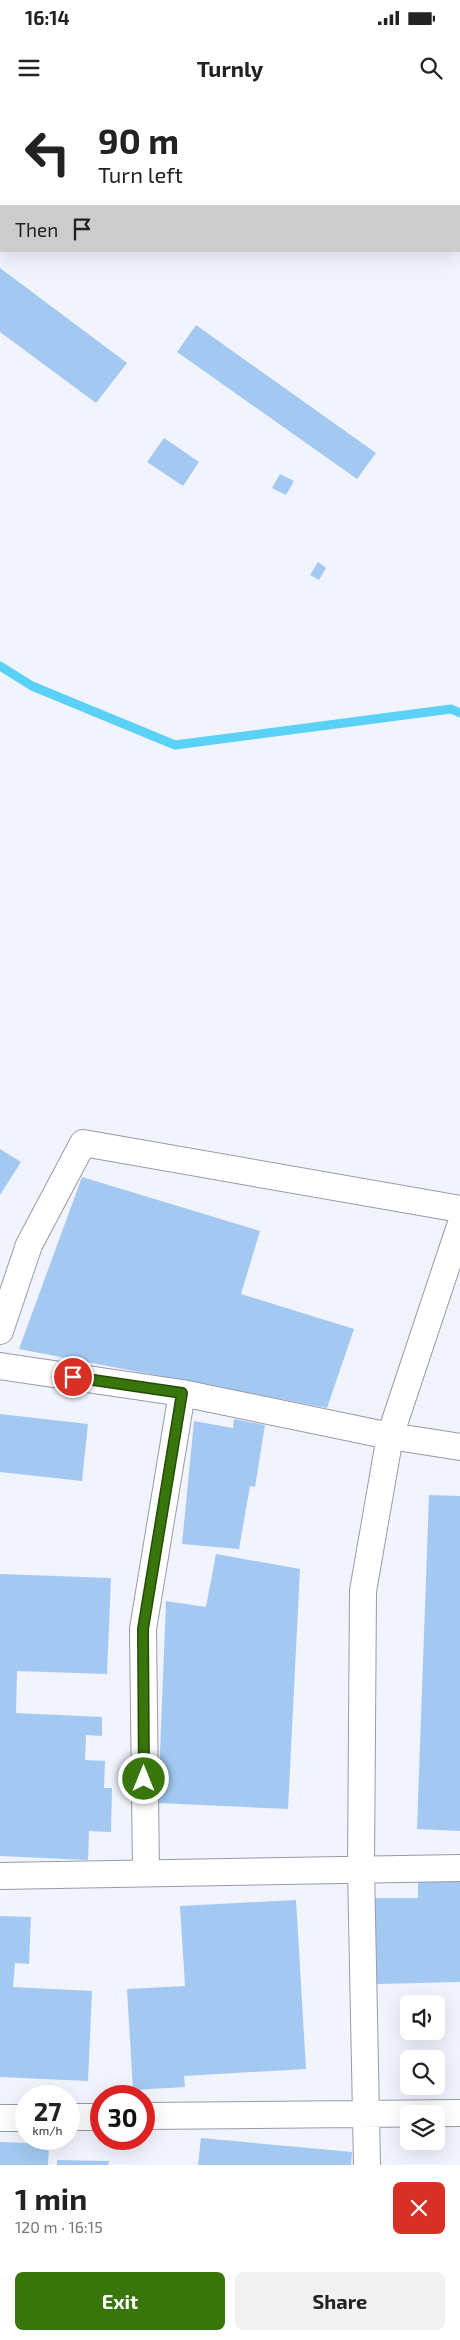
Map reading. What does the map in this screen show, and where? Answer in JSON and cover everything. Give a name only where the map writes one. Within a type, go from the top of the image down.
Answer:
[{"type":"street","points":[[0,1331],[29,1245],[83,1142],[460,1209]]},
{"type":"street","points":[[368,2165],[365,2112],[361,1868],[363,1591],[390,1436],[460,1226]]},
{"type":"street","points":[[0,1366],[182,1393],[390,1436],[460,1446]]},
{"type":"street","points":[[146,1873],[143,1629],[182,1393]]},
{"type":"street","points":[[0,1876],[361,1868],[460,1868]]},
{"type":"street","points":[[155,2116],[365,2112],[460,2113]]},
{"type":"street","points":[[0,2118],[15,2118]]},
{"type":"building","points":[[0,268],[127,363],[96,403],[0,332]]},
{"type":"building","points":[[196,325],[376,453],[357,479],[177,352]]},
{"type":"building","points":[[164,438],[199,462],[183,486],[147,462]]},
{"type":"building","points":[[280,474],[294,481],[286,495],[272,488]]},
{"type":"building","points":[[318,562],[326,568],[319,580],[310,575]]},
{"type":"building","points":[[0,1149],[21,1162],[0,1195]]},
{"type":"building","points":[[82,1177],[260,1231],[241,1294],[354,1329],[327,1408],[19,1349]]},
{"type":"building","points":[[0,1414],[88,1424],[82,1481],[0,1472]]},
{"type":"building","points":[[234,1419],[265,1425],[255,1487],[250,1486],[239,1549],[182,1544],[194,1421],[233,1428]]},
{"type":"building","points":[[429,1495],[460,1496],[460,1831],[417,1829]]},
{"type":"building","points":[[216,1554],[300,1569],[288,1809],[158,1803],[166,1601],[206,1607]]},
{"type":"building","points":[[0,1574],[111,1578],[107,1674],[17,1671],[16,1713],[102,1717],[102,1736],[86,1735],[85,1760],[105,1761],[104,1788],[112,1788],[111,1832],[89,1831],[88,1860],[0,1856]]},
{"type":"building","points":[[460,1881],[460,1982],[377,1984],[375,1898],[418,1898],[418,1882]]},
{"type":"building","points":[[296,1900],[306,2069],[184,2076],[185,2087],[155,2089],[155,2085],[133,2085],[127,1989],[185,1986],[180,1906]]},
{"type":"building","points":[[0,1916],[31,1917],[29,1964],[15,1963],[13,1987],[92,1991],[88,2081],[0,2077]]},
{"type":"building","points":[[201,2138],[352,2152],[351,2165],[198,2165]]},
{"type":"building","points":[[0,2142],[15,2143],[15,2150],[49,2150],[48,2165],[0,2165]]},
{"type":"building","points":[[57,2160],[109,2161],[108,2165],[57,2165]]},
{"type":"waterway","points":[[0,666],[32,686],[175,745],[451,709],[460,713]]},
{"type":"route","points":[[73,1377],[182,1393],[143,1629],[144,1779]]}]
